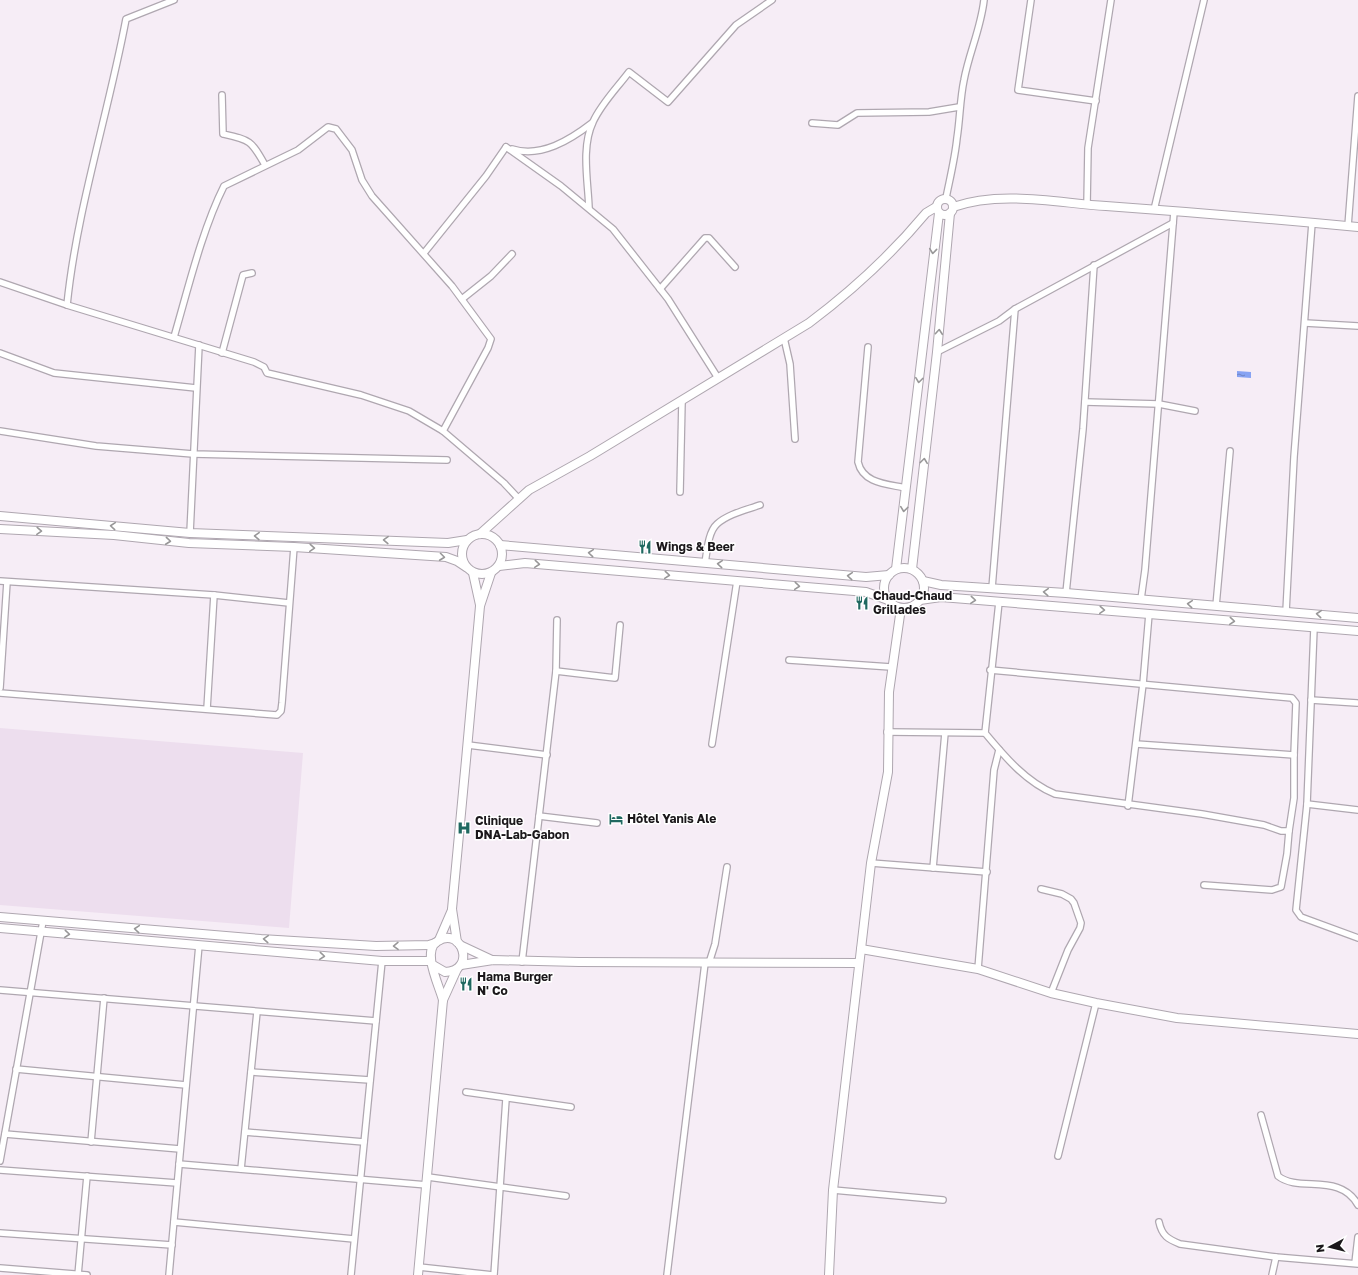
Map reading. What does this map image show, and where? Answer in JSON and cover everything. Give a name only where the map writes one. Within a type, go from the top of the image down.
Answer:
[{"type":"street","points":[[67,305],[75,245],[96,146],[115,78],[126,19],[174,0]]},
{"type":"street","points":[[589,208],[587,144],[592,123],[604,104],[629,72],[668,102],[736,25],[772,0]]},
{"type":"street","points":[[946,198],[957,138],[959,107],[969,54],[982,16],[984,0]]},
{"type":"street","points":[[1031,0],[1018,90],[1096,101]]},
{"type":"street","points":[[1087,205],[1088,148],[1111,0]]},
{"type":"street","points":[[1154,210],[1204,0]]},
{"type":"street","points":[[222,95],[223,134],[246,139],[256,150],[265,165]]},
{"type":"street","points":[[1348,226],[1358,96]]},
{"type":"street","points":[[812,123],[838,125],[857,113],[929,112],[959,107]]},
{"type":"street","points":[[506,147],[524,152],[562,144],[592,123]]},
{"type":"street","points":[[174,337],[193,273],[218,198],[224,186],[298,150],[328,127],[336,129],[352,150],[362,180],[372,196],[424,253],[462,299],[489,336],[491,342],[442,431]]},
{"type":"street","points":[[506,147],[589,208],[613,228],[660,288],[700,346],[718,378]]},
{"type":"street","points":[[424,253],[486,176],[506,147]]},
{"type":"street","points":[[896,569],[938,210],[940,200],[946,198]]},
{"type":"street","points":[[912,569],[937,352],[951,210],[951,202],[946,198]]},
{"type":"street","points":[[938,210],[944,215],[951,210],[969,202],[1042,200],[1358,227]]},
{"type":"street","points":[[0,516],[190,533],[448,543],[467,540],[480,534],[518,498],[682,401],[809,323],[860,282],[905,238],[926,213],[938,210]]},
{"type":"street","points":[[1141,599],[1145,570],[1174,212]]},
{"type":"street","points":[[937,352],[999,321],[1014,309],[1173,223]]},
{"type":"street","points":[[1286,612],[1294,457],[1312,223]]},
{"type":"street","points":[[660,288],[705,238],[709,238],[734,267]]},
{"type":"street","points":[[462,299],[491,276],[512,254]]},
{"type":"street","points":[[1066,593],[1085,402],[1094,265]]},
{"type":"street","points":[[222,353],[243,275],[252,273]]},
{"type":"street","points":[[0,282],[67,305],[199,345],[264,367],[267,372],[361,395],[409,411],[442,431],[504,483],[518,498]]},
{"type":"street","points":[[992,588],[1014,309]]},
{"type":"street","points":[[1305,323],[1358,326]]},
{"type":"street","points":[[784,338],[790,364],[795,439]]},
{"type":"street","points":[[190,533],[199,345]]},
{"type":"street","points":[[868,347],[858,462],[859,468],[862,474],[872,481],[906,488]]},
{"type":"street","points":[[0,353],[54,373],[196,388]]},
{"type":"street","points":[[680,492],[682,401]]},
{"type":"street","points":[[1085,402],[1159,404],[1195,410]]},
{"type":"street","points":[[0,431],[96,446],[193,454],[448,460]]},
{"type":"street","points":[[1216,606],[1230,451]]},
{"type":"street","points":[[705,563],[710,541],[716,525],[732,515],[760,505]]},
{"type":"street","points":[[0,529],[114,535],[189,543],[294,547],[446,558],[457,561],[473,573],[482,575],[491,573],[499,566],[502,556],[500,545],[492,536],[480,534]]},
{"type":"street","points":[[466,567],[462,556],[463,546],[467,540]]},
{"type":"street","points":[[500,545],[866,577],[889,575]]},
{"type":"street","points":[[0,693],[277,715],[281,711],[294,547]]},
{"type":"street","points":[[499,566],[525,563],[866,592],[888,600],[901,608],[912,607],[920,600],[924,591],[923,581],[920,575],[912,569],[896,569],[889,575],[884,587],[888,600]]},
{"type":"street","points":[[473,573],[480,606]]},
{"type":"street","points":[[491,573],[480,606],[452,910],[459,943],[464,955],[443,1000],[419,1271],[494,1275],[506,1099]]},
{"type":"street","points":[[0,581],[214,596],[289,603]]},
{"type":"street","points":[[712,744],[737,581]]},
{"type":"street","points":[[923,581],[941,585],[1066,593],[1358,618]]},
{"type":"street","points":[[0,688],[7,582]]},
{"type":"street","points":[[207,709],[214,596]]},
{"type":"street","points":[[920,600],[941,597],[1358,631]]},
{"type":"street","points":[[999,602],[990,670],[985,734],[1024,776],[1046,791],[1055,794],[1128,806],[1202,814],[1264,825],[1289,832]]},
{"type":"street","points":[[829,1275],[833,1190],[871,863],[888,772],[889,760],[887,732],[892,668],[901,608]]},
{"type":"street","points":[[1128,806],[1143,684],[1149,614]]},
{"type":"street","points":[[522,962],[556,671],[557,620]]},
{"type":"street","points":[[556,671],[615,678],[620,625]]},
{"type":"street","points":[[1314,628],[1307,804],[1296,904],[1298,914],[1358,938]]},
{"type":"street","points":[[788,660],[892,668]]},
{"type":"street","points":[[990,670],[1292,698],[1296,703],[1294,798],[1281,887],[1272,890],[1204,885]]},
{"type":"street","points":[[1311,700],[1356,703]]},
{"type":"street","points":[[887,732],[985,734]]},
{"type":"street","points":[[933,868],[945,733]]},
{"type":"street","points":[[1136,744],[1294,755]]},
{"type":"street","points":[[468,745],[546,755]]},
{"type":"street","points":[[978,969],[994,770],[999,750]]},
{"type":"street","points":[[1307,804],[1358,810]]},
{"type":"street","points":[[540,816],[597,824]]},
{"type":"street","points":[[871,863],[987,872]]},
{"type":"street","points":[[667,1275],[707,963],[715,944],[727,867]]},
{"type":"street","points":[[1041,889],[1062,894],[1074,903],[1081,923],[1080,928],[1068,950],[1051,993]]},
{"type":"street","points":[[443,1000],[430,951],[437,941],[452,910]]},
{"type":"street","points":[[0,917],[376,946],[429,946],[437,941],[448,938],[493,960]]},
{"type":"street","points":[[0,1161],[42,921]]},
{"type":"street","points":[[0,928],[382,961],[432,963],[445,972],[459,967],[493,960],[522,962],[859,962]]},
{"type":"street","points":[[169,1275],[199,945]]},
{"type":"street","points":[[861,949],[978,969],[1051,993],[1177,1018],[1358,1034]]},
{"type":"street","points":[[351,1275],[382,961]]},
{"type":"street","points":[[0,990],[376,1021]]},
{"type":"street","points":[[90,1142],[104,998]]},
{"type":"street","points":[[1058,1156],[1096,1003]]},
{"type":"street","points":[[242,1169],[257,1012]]},
{"type":"street","points":[[16,1068],[186,1085]]},
{"type":"street","points":[[251,1072],[370,1080]]},
{"type":"street","points":[[466,1092],[506,1099],[571,1107]]},
{"type":"street","points":[[1261,1115],[1278,1176],[1287,1180],[1336,1187],[1351,1194],[1358,1205]]},
{"type":"street","points":[[245,1132],[364,1142]]},
{"type":"street","points":[[5,1134],[180,1149]]},
{"type":"street","points":[[179,1164],[360,1180],[427,1181],[500,1186],[566,1196]]},
{"type":"street","points":[[0,1170],[177,1183]]},
{"type":"street","points":[[78,1275],[87,1176]]},
{"type":"street","points":[[833,1190],[943,1200]]},
{"type":"street","points":[[174,1222],[354,1239]]},
{"type":"street","points":[[1159,1222],[1163,1234],[1167,1238],[1180,1244],[1276,1257],[1357,1264],[1358,1237]]},
{"type":"street","points":[[0,1232],[172,1245]]},
{"type":"street","points":[[1272,1275],[1276,1257]]},
{"type":"street","points":[[0,1268],[87,1275]]},
{"type":"shaded area","points":[[0,728],[303,753],[289,928],[0,905]]},
{"type":"water","points":[[1237,371],[1251,372],[1251,378],[1237,377]]},
{"type":"place","name":"Wings & Beer","points":[[645,547]]},
{"type":"place","name":"Chaud-Chaud Grillades","points":[[862,603]]},
{"type":"place","name":"Hôtel Yanis Ale","points":[[616,819]]},
{"type":"place","name":"Clinique DNA-Lab-Gabon","points":[[464,828]]},
{"type":"place","name":"Hama Burger N' Co","points":[[466,984]]}]
